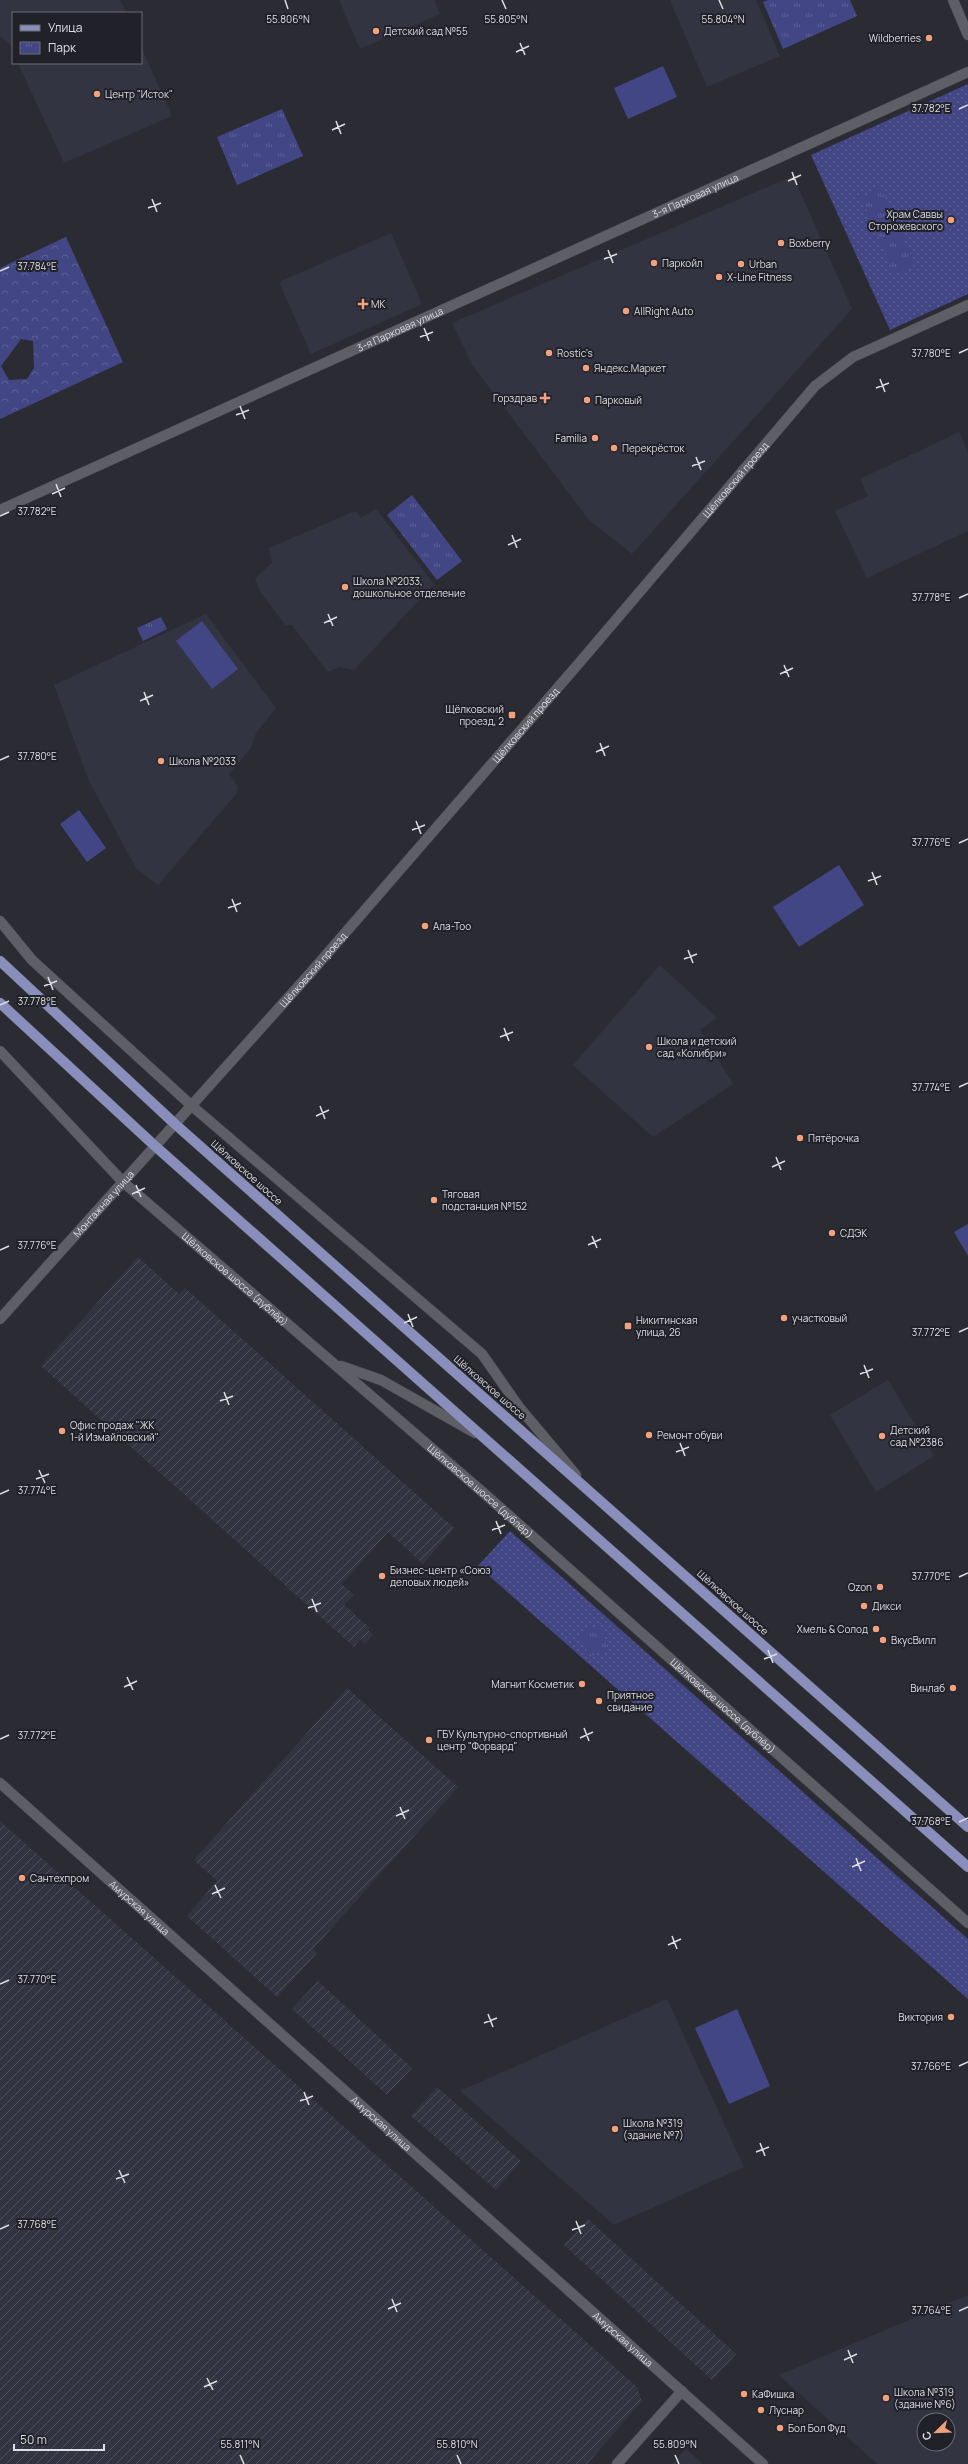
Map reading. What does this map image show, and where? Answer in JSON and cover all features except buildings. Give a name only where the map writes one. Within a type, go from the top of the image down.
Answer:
[{"type":"main road","name":"Щёлковское шоссе","points":[[0,961],[175,1124],[968,1827]]},
{"type":"main road","points":[[0,1003],[155,1146],[968,1867]]},
{"type":"street","points":[[953,0],[968,36]]},
{"type":"street","name":"3-я Парковая улица","points":[[0,510],[968,72]]},
{"type":"street","name":"Щёлковский проезд","points":[[175,1124],[565,680],[815,386],[846,360],[968,305]]},
{"type":"street","points":[[0,921],[32,960],[192,1106],[482,1354],[519,1407],[591,1492]]},
{"type":"street","name":"Щёлковское шоссе (дублёр)","points":[[0,1051],[123,1182],[336,1364],[968,1924]]},
{"type":"street","name":"Монтажная улица","points":[[0,1319],[175,1124]]},
{"type":"street","points":[[336,1364],[381,1380],[484,1438]]},
{"type":"street","name":"Амурская улица","points":[[0,1783],[763,2464]]},
{"type":"street","points":[[617,2464],[682,2391]]},
{"type":"shaded area","points":[[0,0],[120,0],[126,12],[12,12],[12,48],[10,44],[0,36]]},
{"type":"shaded area","name":"Детский сад №55","points":[[339,0],[434,0],[440,14],[360,49]]},
{"type":"shaded area","points":[[670,0],[756,0],[780,56],[707,87]]},
{"type":"shaded area","name":"Центр \"Исток\"","points":[[142,49],[172,116],[64,163],[18,64],[142,64]]},
{"type":"shaded area","points":[[793,176],[852,309],[632,554],[588,519],[473,366],[452,323]]},
{"type":"shaded area","points":[[391,233],[422,304],[311,354],[279,282]]},
{"type":"shaded area","points":[[959,432],[968,452],[968,531],[867,578],[835,511],[868,496],[860,479]]},
{"type":"shaded area","name":"Школа №2033, дошкольное отделение","points":[[376,509],[434,584],[354,670],[340,667],[328,672],[292,625],[285,625],[260,591],[255,578],[272,563],[269,548],[355,511],[361,518]]},
{"type":"shaded area","name":"Школа №2033","points":[[206,614],[276,708],[256,733],[251,748],[229,774],[238,787],[237,793],[158,885],[136,868],[89,781],[54,685]]},
{"type":"shaded area","name":"Школа и детский сад «Колибри»","points":[[660,965],[717,1018],[700,1030],[733,1084],[653,1137],[573,1065]]},
{"type":"shaded area","points":[[138,1257],[179,1294],[185,1288],[454,1528],[423,1564],[388,1532],[342,1584],[354,1595],[344,1605],[370,1628],[368,1630],[373,1635],[365,1644],[360,1639],[354,1647],[41,1366]]},
{"type":"shaded area","name":"Детский сад №2386","points":[[888,1380],[934,1456],[876,1492],[830,1415]]},
{"type":"shaded area","points":[[347,1688],[458,1787],[313,1949],[317,1953],[277,1997],[187,1916],[217,1881],[194,1860]]},
{"type":"shaded area","points":[[0,1821],[637,2387],[642,2401],[587,2464],[0,2464]]},
{"type":"shaded area","points":[[318,1981],[412,2068],[387,2095],[292,2009]]},
{"type":"shaded area","name":"Школа №319 (здание №7)","points":[[667,1999],[744,2167],[614,2225],[460,2091]]},
{"type":"shaded area","points":[[437,2087],[521,2161],[496,2190],[411,2116]]},
{"type":"shaded area","points":[[588,2219],[736,2354],[712,2380],[564,2245]]},
{"type":"shaded area","name":"Школа №319 (здание №6)","points":[[968,2295],[968,2464],[877,2464],[779,2375]]},
{"type":"shaded area","points":[[686,2449],[703,2464],[672,2464]]},
{"type":"green space","points":[[768,0],[850,0],[857,16],[783,49],[763,2]]},
{"type":"green space","points":[[663,66],[677,97],[628,119],[614,88]]},
{"type":"green space","points":[[968,84],[968,294],[890,330],[811,155]]},
{"type":"green space","points":[[282,109],[303,156],[237,185],[217,137]]},
{"type":"green space","points":[[881,188],[915,265],[895,274],[861,198]]},
{"type":"green space","points":[[66,237],[123,362],[0,419],[0,268]],"holes":[[[21,339],[33,341],[34,368],[27,379],[9,380],[1,366]]]},
{"type":"green space","points":[[412,495],[462,561],[437,580],[387,515]]},
{"type":"green space","points":[[161,617],[167,629],[143,641],[137,628]]},
{"type":"green space","points":[[202,621],[238,669],[212,689],[176,641]]},
{"type":"green space","points":[[79,810],[106,848],[87,862],[60,824]]},
{"type":"green space","points":[[839,865],[864,905],[799,947],[773,907]]},
{"type":"green space","points":[[968,1224],[968,1256],[954,1232]]},
{"type":"green space","points":[[510,1531],[968,1939],[968,1999],[478,1566]]},
{"type":"green space","points":[[598,1625],[609,1648],[589,1657],[579,1633]]},
{"type":"green space","points":[[737,2009],[770,2086],[729,2104],[695,2028]]},
{"type":"place","name":"Детский сад №55","points":[[376,31]]},
{"type":"place","name":"Wildberries","points":[[929,38]]},
{"type":"place","name":"Центр \"Исток\"","points":[[97,94]]},
{"type":"place","name":"Храм Саввы Сторожевского","points":[[951,220]]},
{"type":"place","name":"Boxberry","points":[[781,243]]},
{"type":"place","name":"Паркойл","points":[[654,263]]},
{"type":"place","name":"Urban","points":[[741,264]]},
{"type":"place","name":"X-Line Fitness","points":[[719,277]]},
{"type":"place","name":"МК","points":[[363,304]]},
{"type":"place","name":"AllRight Auto","points":[[626,311]]},
{"type":"place","name":"Rostic's","points":[[549,353]]},
{"type":"place","name":"Яндекс.Маркет","points":[[586,368]]},
{"type":"place","name":"Горздрав","points":[[545,398]]},
{"type":"place","name":"Парковый","points":[[587,400]]},
{"type":"place","name":"Familia","points":[[595,438]]},
{"type":"place","name":"Перекрёсток","points":[[614,448]]},
{"type":"place","name":"Школа №2033, дошкольное отделение","points":[[345,587]]},
{"type":"place","name":"Щёлковский проезд, 2","points":[[512,715]]},
{"type":"place","name":"Школа №2033","points":[[161,761]]},
{"type":"place","name":"Ала-Тоо","points":[[425,926]]},
{"type":"place","name":"Школа и детский сад «Колибри»","points":[[649,1047]]},
{"type":"place","name":"Пятёрочка","points":[[800,1138]]},
{"type":"place","name":"Тяговая подстанция №152","points":[[434,1200]]},
{"type":"place","name":"СДЭК","points":[[832,1233]]},
{"type":"place","name":"участковый","points":[[784,1318]]},
{"type":"place","name":"Никитинская улица, 26","points":[[628,1326]]},
{"type":"place","name":"Офис продаж \"ЖК 1-й Измайловский\"","points":[[62,1431]]},
{"type":"place","name":"Ремонт обуви","points":[[649,1435]]},
{"type":"place","name":"Детский сад №2386","points":[[882,1436]]},
{"type":"place","name":"Бизнес-центр «Союз деловых людей»","points":[[382,1576]]},
{"type":"place","name":"Ozon","points":[[880,1587]]},
{"type":"place","name":"Дикси","points":[[864,1606]]},
{"type":"place","name":"Хмель & Солод","points":[[876,1629]]},
{"type":"place","name":"ВкусВилл","points":[[883,1640]]},
{"type":"place","name":"Магнит Косметик","points":[[582,1684]]},
{"type":"place","name":"Винлаб","points":[[953,1688]]},
{"type":"place","name":"Приятное свидание","points":[[599,1701]]},
{"type":"place","name":"ГБУ Культурно-спортивный центр \"Форвард\"","points":[[429,1740]]},
{"type":"place","name":"Сантехпром","points":[[22,1878]]},
{"type":"place","name":"Виктория","points":[[951,2017]]},
{"type":"place","name":"Школа №319 (здание №7)","points":[[615,2129]]},
{"type":"place","name":"КаФишка","points":[[744,2394]]},
{"type":"place","name":"Школа №319 (здание №6)","points":[[886,2398]]},
{"type":"place","name":"Луснар","points":[[761,2410]]},
{"type":"place","name":"Бол Бол Фуд","points":[[780,2428]]}]
